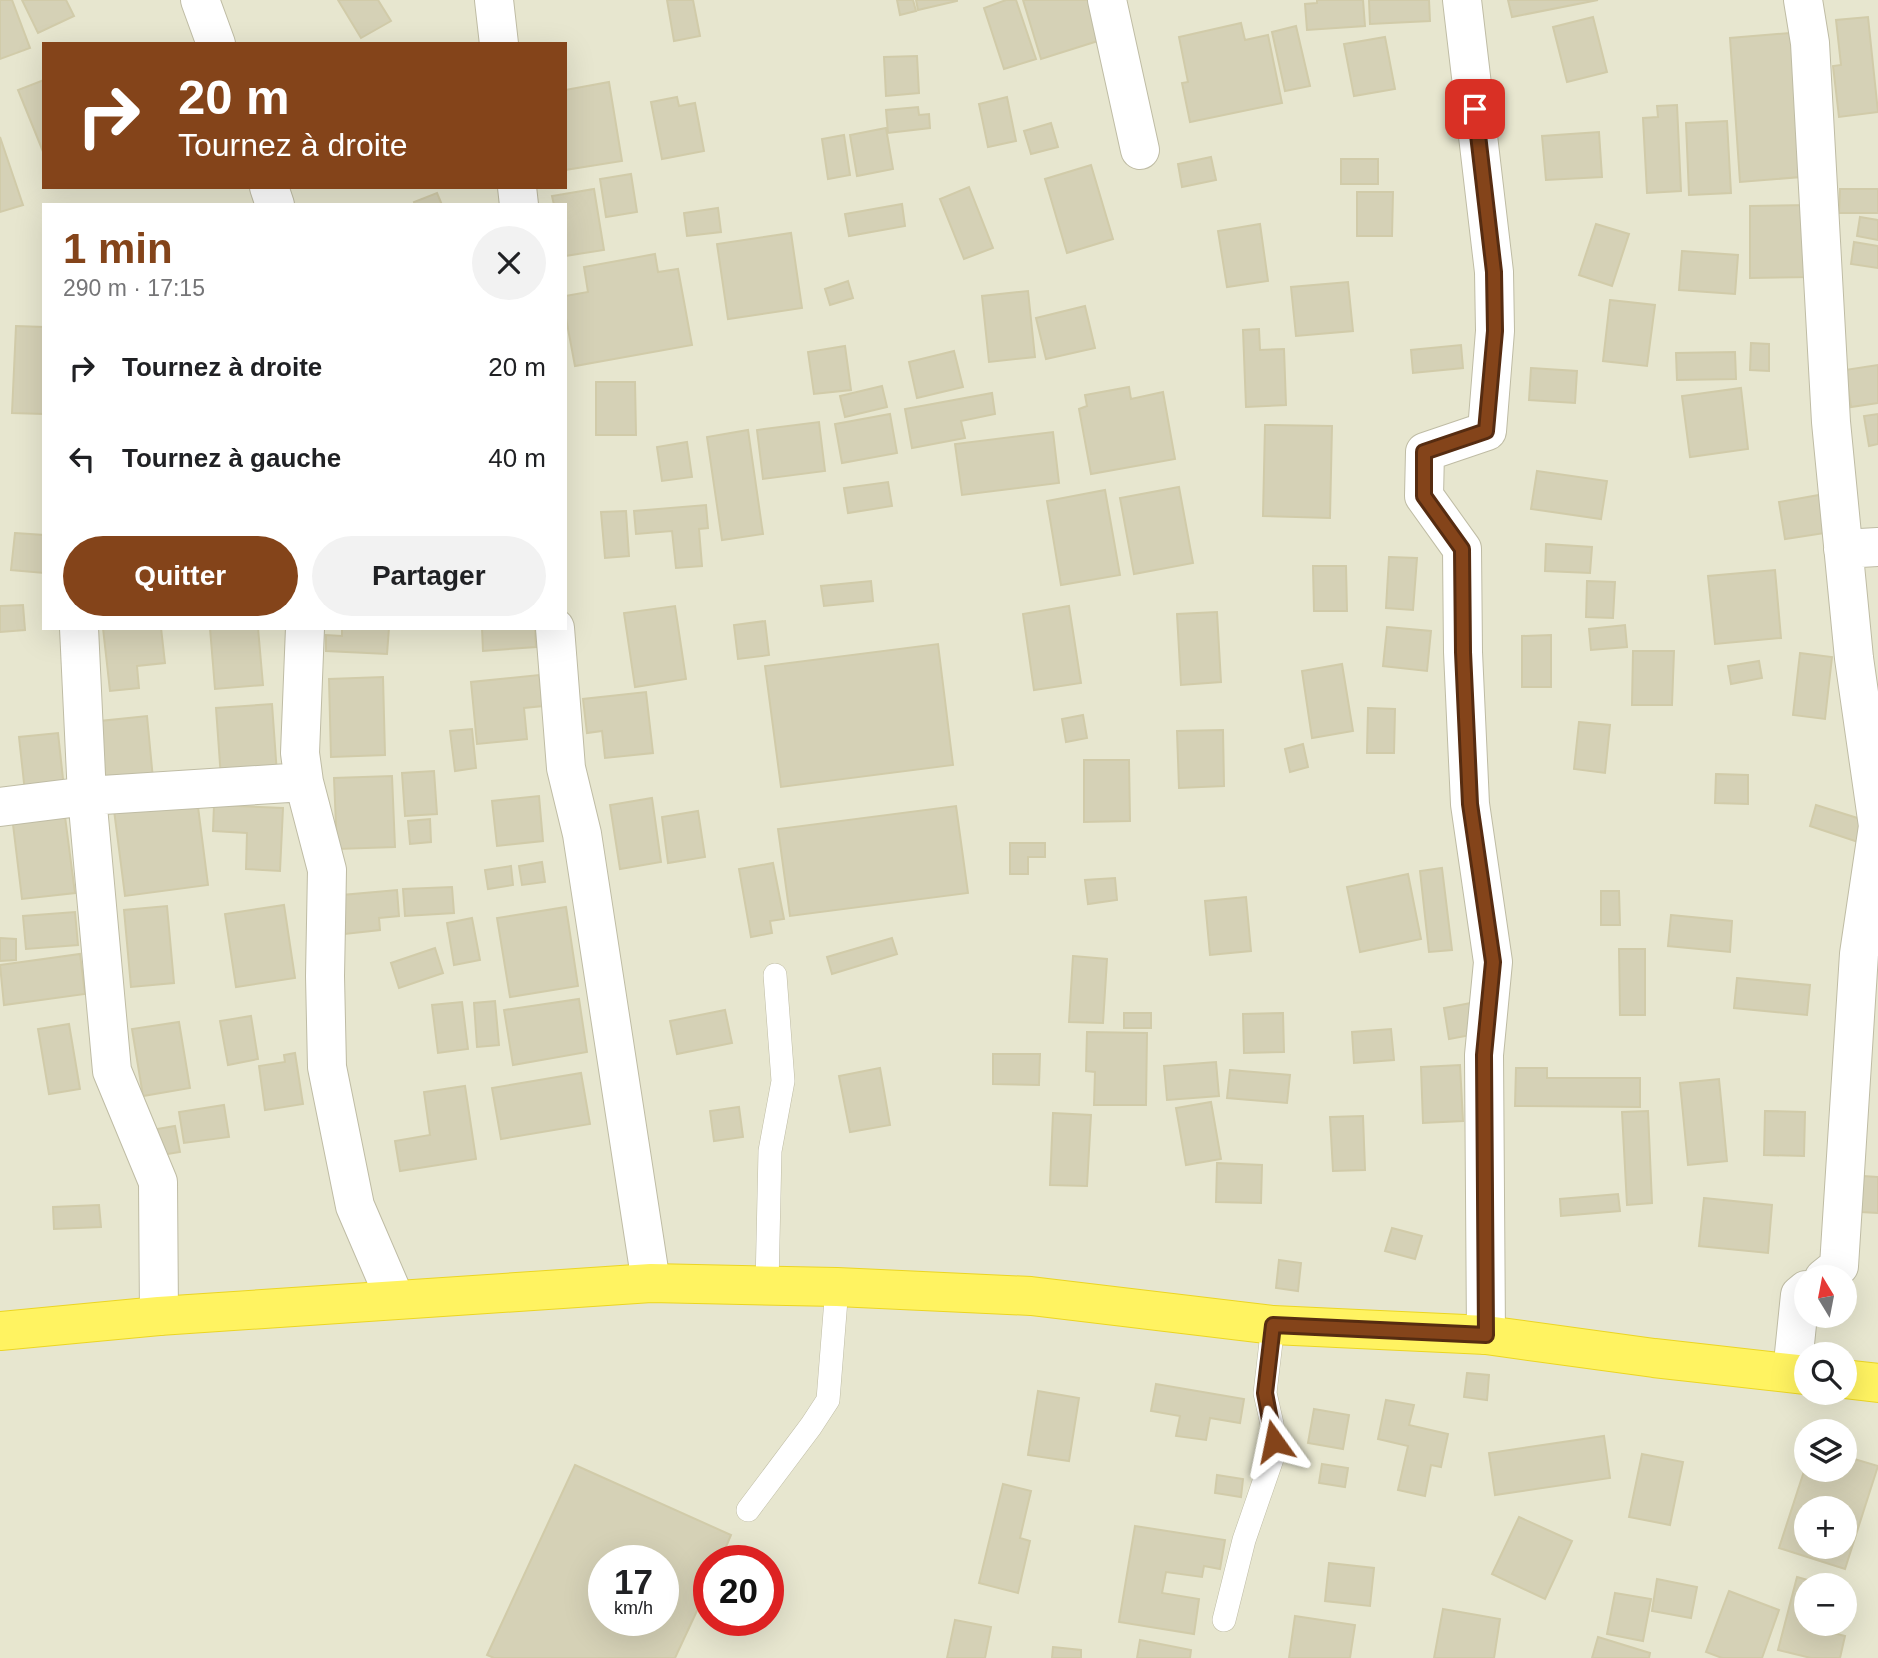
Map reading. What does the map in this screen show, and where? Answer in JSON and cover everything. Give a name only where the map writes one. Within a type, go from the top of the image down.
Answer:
[{"type":"highway","points":[[0,1331],[159,1316],[651,1283],[767,1285],[1031,1296],[1273,1325],[1486,1335],[1794,1373]]},
{"type":"highway","points":[[1857,1381],[1878,1383]]},
{"type":"street","points":[[200,0],[215,42]]},
{"type":"street","points":[[494,0],[499,42]]},
{"type":"street","points":[[1107,0],[1140,150]]},
{"type":"street","points":[[1462,0],[1494,272],[1495,331],[1486,431],[1424,452],[1424,496],[1462,549],[1463,652],[1470,804],[1493,962],[1484,1055],[1486,1335]]},
{"type":"street","points":[[1803,0],[1810,43],[1831,422],[1861,548],[1854,658],[1878,827],[1859,954],[1839,1265]]},
{"type":"street","points":[[79,630],[87,796],[112,1071],[158,1182],[159,1316]]},
{"type":"street","points":[[305,630],[300,753],[304,782],[327,870],[324,976],[327,1067],[355,1206],[395,1299]]},
{"type":"street","points":[[555,630],[566,768],[582,834],[651,1283]]},
{"type":"street","points":[[0,807],[87,796],[304,782]]},
{"type":"lane","points":[[767,1285],[770,1151],[783,1081],[775,975]]},
{"type":"lane","points":[[748,1510],[828,1400],[837,1287]]},
{"type":"lane","points":[[1224,1620],[1244,1540],[1274,1453],[1272,1424],[1265,1393],[1273,1325]]},
{"type":"shaded area","points":[[0,0],[1878,0],[1878,1658],[0,1658]]},
{"type":"building","points":[[0,0],[12,0],[30,48],[0,59]]},
{"type":"building","points":[[22,0],[66,0],[74,16],[38,33]]},
{"type":"building","points":[[338,0],[378,0],[391,21],[361,38]]},
{"type":"building","points":[[667,0],[693,0],[700,36],[674,41]]},
{"type":"building","points":[[897,0],[913,0],[916,11],[900,15]]},
{"type":"building","points":[[916,0],[957,0],[957,1],[918,10]]},
{"type":"building","points":[[1006,0],[1016,0],[1036,59],[1004,69],[984,8]]},
{"type":"building","points":[[1023,0],[1089,0],[1101,40],[1041,59]]},
{"type":"building","points":[[1317,0],[1363,0],[1365,26],[1307,30],[1305,4],[1317,3]]},
{"type":"building","points":[[1369,0],[1429,0],[1430,21],[1370,24]]},
{"type":"building","points":[[1508,0],[1598,0],[1512,17]]},
{"type":"building","points":[[1593,17],[1607,72],[1567,82],[1553,27]]},
{"type":"building","points":[[1868,17],[1878,112],[1839,117],[1833,66],[1841,65],[1836,20]]},
{"type":"building","points":[[1241,23],[1245,40],[1268,35],[1282,103],[1190,122],[1182,83],[1188,82],[1179,37]]},
{"type":"building","points":[[1296,26],[1310,86],[1285,91],[1272,32]]},
{"type":"building","points":[[1802,32],[1813,176],[1740,182],[1730,38]]},
{"type":"building","points":[[1385,37],[1395,89],[1354,96],[1344,44]]},
{"type":"building","points":[[917,56],[919,93],[886,96],[884,57]]},
{"type":"building","points":[[42,81],[42,149],[18,90]]},
{"type":"building","points":[[609,82],[622,161],[567,170],[567,90]]},
{"type":"building","points":[[677,97],[679,106],[695,103],[704,151],[662,159],[651,102]]},
{"type":"building","points":[[1007,97],[1016,141],[988,147],[979,104]]},
{"type":"building","points":[[1677,105],[1681,191],[1647,193],[1643,118],[1658,117],[1657,106]]},
{"type":"building","points":[[918,107],[919,115],[929,114],[930,128],[888,133],[886,110]]},
{"type":"building","points":[[1727,121],[1731,193],[1689,195],[1686,123]]},
{"type":"building","points":[[1051,123],[1058,147],[1031,154],[1024,131]]},
{"type":"building","points":[[886,128],[893,169],[857,176],[850,135]]},
{"type":"building","points":[[1599,132],[1602,177],[1546,180],[1542,136]]},
{"type":"building","points":[[844,135],[850,175],[828,179],[822,139]]},
{"type":"building","points":[[0,137],[23,205],[0,212]]},
{"type":"building","points":[[1211,157],[1216,180],[1182,187],[1178,164]]},
{"type":"building","points":[[1341,159],[1378,159],[1378,184],[1341,184]]},
{"type":"building","points":[[1091,165],[1113,239],[1067,253],[1045,179]]},
{"type":"building","points":[[631,174],[637,212],[606,217],[600,179]]},
{"type":"building","points":[[969,187],[993,248],[964,259],[940,199]]},
{"type":"building","points":[[594,189],[604,250],[567,256],[567,203],[554,203],[552,196]]},
{"type":"building","points":[[1840,189],[1878,189],[1878,213],[1839,213]]},
{"type":"building","points":[[1357,192],[1393,192],[1392,236],[1357,236]]},
{"type":"building","points":[[437,193],[441,203],[414,203]]},
{"type":"building","points":[[902,204],[905,226],[849,236],[845,214]]},
{"type":"building","points":[[1811,205],[1812,277],[1750,278],[1750,206]]},
{"type":"building","points":[[718,208],[721,232],[687,236],[684,213]]},
{"type":"building","points":[[1860,217],[1878,220],[1878,240],[1857,236]]},
{"type":"building","points":[[1260,224],[1268,281],[1227,287],[1218,231]]},
{"type":"building","points":[[1596,224],[1629,234],[1612,286],[1579,275]]},
{"type":"building","points":[[791,233],[802,308],[728,319],[717,244]]},
{"type":"building","points":[[1854,242],[1878,246],[1878,268],[1851,264]]},
{"type":"building","points":[[1682,251],[1738,255],[1735,294],[1679,290]]},
{"type":"building","points":[[655,254],[658,272],[678,269],[692,345],[575,366],[567,324],[567,296],[588,292],[584,267]]},
{"type":"building","points":[[848,281],[853,298],[830,305],[825,289]]},
{"type":"building","points":[[1348,282],[1353,331],[1296,336],[1291,287]]},
{"type":"building","points":[[1028,291],[1035,357],[989,362],[982,296]]},
{"type":"building","points":[[1610,300],[1655,305],[1647,366],[1603,361]]},
{"type":"building","points":[[1085,306],[1095,348],[1046,359],[1036,318]]},
{"type":"building","points":[[16,326],[42,327],[42,414],[12,413]]},
{"type":"building","points":[[1259,329],[1260,350],[1284,349],[1286,405],[1246,407],[1243,330]]},
{"type":"building","points":[[1751,343],[1769,344],[1769,371],[1750,370]]},
{"type":"building","points":[[1461,345],[1463,368],[1413,373],[1411,350]]},
{"type":"building","points":[[845,346],[851,390],[814,394],[808,352]]},
{"type":"building","points":[[954,351],[963,387],[917,398],[909,362]]},
{"type":"building","points":[[1735,352],[1736,379],[1677,380],[1676,353]]},
{"type":"building","points":[[1878,365],[1878,403],[1851,407],[1845,370]]},
{"type":"building","points":[[1531,368],[1577,371],[1575,403],[1529,400]]},
{"type":"building","points":[[596,382],[635,382],[636,435],[596,435]]},
{"type":"building","points":[[882,386],[887,407],[845,417],[840,396]]},
{"type":"building","points":[[1129,387],[1131,399],[1163,392],[1175,459],[1091,474],[1079,409],[1087,406],[1085,395]]},
{"type":"building","points":[[1741,388],[1748,449],[1690,457],[1682,396]]},
{"type":"building","points":[[992,393],[995,414],[961,421],[965,438],[912,448],[905,409]]},
{"type":"building","points":[[890,414],[897,453],[842,463],[835,424]]},
{"type":"building","points":[[1878,414],[1878,444],[1869,446],[1864,416]]},
{"type":"building","points":[[819,422],[825,471],[763,479],[757,430]]},
{"type":"building","points":[[1265,425],[1332,426],[1330,518],[1263,516]]},
{"type":"building","points":[[748,430],[763,534],[722,540],[707,437]]},
{"type":"building","points":[[1053,432],[1059,483],[962,495],[955,444]]},
{"type":"building","points":[[687,442],[692,477],[662,481],[657,447]]},
{"type":"building","points":[[1537,471],[1607,481],[1601,519],[1531,509]]},
{"type":"building","points":[[888,482],[892,506],[848,513],[844,488]]},
{"type":"building","points":[[1179,487],[1193,563],[1134,574],[1120,498]]},
{"type":"building","points":[[1105,490],[1120,575],[1061,585],[1047,501]]},
{"type":"building","points":[[1819,495],[1825,533],[1785,539],[1779,502]]},
{"type":"building","points":[[706,505],[708,528],[699,529],[702,566],[676,568],[672,531],[636,534],[634,511]]},
{"type":"building","points":[[626,511],[629,556],[605,558],[601,512]]},
{"type":"building","points":[[15,533],[42,535],[42,573],[11,570]]},
{"type":"building","points":[[1546,544],[1592,547],[1590,573],[1545,571]]},
{"type":"building","points":[[1389,557],[1417,558],[1413,610],[1386,608]]},
{"type":"building","points":[[1313,566],[1346,566],[1347,611],[1314,611]]},
{"type":"building","points":[[1775,570],[1781,638],[1715,644],[1708,576]]},
{"type":"building","points":[[871,581],[873,601],[824,606],[821,586]]},
{"type":"building","points":[[1587,581],[1615,582],[1613,618],[1586,617]]},
{"type":"building","points":[[23,605],[25,630],[0,632],[0,606]]},
{"type":"building","points":[[675,606],[686,679],[635,687],[624,613]]},
{"type":"building","points":[[1069,606],[1081,683],[1034,690],[1023,614]]},
{"type":"building","points":[[1217,612],[1221,682],[1181,685],[1177,614]]},
{"type":"building","points":[[765,621],[769,655],[738,659],[734,625]]},
{"type":"building","points":[[1625,625],[1627,647],[1591,650],[1589,629]]},
{"type":"building","points":[[1387,627],[1431,631],[1427,671],[1383,666]]},
{"type":"building","points":[[103,630],[161,630],[165,663],[137,666],[139,688],[110,691]]},
{"type":"building","points":[[210,630],[258,630],[263,685],[215,689]]},
{"type":"building","points":[[342,630],[389,630],[387,654],[326,651],[326,635],[342,636]]},
{"type":"building","points":[[482,630],[535,630],[536,647],[483,651]]},
{"type":"building","points":[[1551,635],[1551,687],[1522,687],[1522,636]]},
{"type":"building","points":[[938,644],[953,765],[781,787],[765,666]]},
{"type":"building","points":[[1633,651],[1674,651],[1672,705],[1632,705]]},
{"type":"building","points":[[1800,653],[1832,657],[1825,719],[1793,715]]},
{"type":"building","points":[[1759,661],[1762,678],[1731,684],[1728,666]]},
{"type":"building","points":[[1342,664],[1353,731],[1312,738],[1302,671]]},
{"type":"building","points":[[539,675],[543,706],[524,708],[527,739],[477,744],[471,682]]},
{"type":"building","points":[[383,677],[385,755],[331,757],[329,679]]},
{"type":"building","points":[[646,692],[653,753],[605,758],[602,731],[587,733],[583,699]]},
{"type":"building","points":[[272,704],[277,774],[221,778],[216,708]]},
{"type":"building","points":[[1368,708],[1395,709],[1394,753],[1367,753]]},
{"type":"building","points":[[1083,715],[1087,738],[1066,742],[1062,719]]},
{"type":"building","points":[[147,716],[153,779],[106,784],[100,721]]},
{"type":"building","points":[[1579,722],[1610,725],[1605,773],[1574,769]]},
{"type":"building","points":[[472,729],[476,768],[455,771],[450,731]]},
{"type":"building","points":[[1223,730],[1224,786],[1179,788],[1177,731]]},
{"type":"building","points":[[58,733],[64,788],[25,792],[19,737]]},
{"type":"building","points":[[1303,744],[1308,767],[1290,772],[1285,749]]},
{"type":"building","points":[[1084,760],[1129,760],[1130,821],[1084,822]]},
{"type":"building","points":[[434,771],[437,814],[405,816],[402,773]]},
{"type":"building","points":[[1716,774],[1748,775],[1748,804],[1715,803]]},
{"type":"building","points":[[392,776],[395,847],[337,849],[334,778]]},
{"type":"building","points":[[539,796],[543,841],[497,846],[492,801]]},
{"type":"building","points":[[652,798],[661,862],[620,869],[610,805]]},
{"type":"building","points":[[197,799],[208,885],[125,896],[114,810]]},
{"type":"building","points":[[214,805],[283,808],[280,871],[246,869],[247,833],[213,831]]},
{"type":"building","points":[[1816,805],[1867,821],[1861,843],[1810,826]]},
{"type":"building","points":[[956,806],[968,893],[790,916],[778,829]]},
{"type":"building","points":[[64,809],[75,893],[22,899],[12,816]]},
{"type":"building","points":[[698,811],[705,857],[668,863],[662,817]]},
{"type":"building","points":[[430,819],[431,842],[410,844],[408,821]]},
{"type":"building","points":[[1010,843],[1045,843],[1045,857],[1028,857],[1028,874],[1010,874]]},
{"type":"building","points":[[542,862],[545,882],[522,885],[519,866]]},
{"type":"building","points":[[773,863],[784,919],[770,921],[772,933],[751,937],[739,869]]},
{"type":"building","points":[[511,866],[513,885],[488,889],[485,870]]},
{"type":"building","points":[[1442,868],[1452,950],[1429,952],[1420,871]]},
{"type":"building","points":[[1408,874],[1421,939],[1360,952],[1347,887]]},
{"type":"building","points":[[1115,878],[1117,900],[1088,904],[1085,880]]},
{"type":"building","points":[[452,887],[454,913],[405,916],[403,889]]},
{"type":"building","points":[[397,890],[399,916],[379,918],[380,930],[345,934],[342,895]]},
{"type":"building","points":[[1601,891],[1619,891],[1620,925],[1601,925]]},
{"type":"building","points":[[1246,897],[1251,951],[1210,955],[1205,901]]},
{"type":"building","points":[[284,905],[295,978],[236,987],[225,914]]},
{"type":"building","points":[[167,906],[174,983],[131,987],[124,910]]},
{"type":"building","points":[[566,907],[578,986],[510,997],[497,918]]},
{"type":"building","points":[[75,912],[78,945],[26,949],[23,916]]},
{"type":"building","points":[[1671,915],[1732,921],[1730,952],[1668,946]]},
{"type":"building","points":[[472,918],[480,960],[454,965],[447,923]]},
{"type":"building","points":[[0,938],[16,939],[16,960],[0,961]]},
{"type":"building","points":[[892,938],[897,954],[832,974],[827,957]]},
{"type":"building","points":[[435,948],[443,973],[399,988],[391,963]]},
{"type":"building","points":[[1619,949],[1645,949],[1645,1015],[1620,1015]]},
{"type":"building","points":[[80,954],[85,994],[4,1005],[0,965]]},
{"type":"building","points":[[1073,956],[1107,959],[1103,1023],[1069,1022]]},
{"type":"building","points":[[1737,978],[1810,985],[1807,1015],[1734,1008]]},
{"type":"building","points":[[579,999],[587,1052],[513,1065],[504,1010]]},
{"type":"building","points":[[495,1001],[499,1045],[477,1047],[474,1003]]},
{"type":"building","points":[[462,1002],[468,1049],[438,1053],[432,1005]]},
{"type":"building","points":[[1471,1003],[1476,1034],[1449,1039],[1444,1008]]},
{"type":"building","points":[[725,1010],[732,1043],[677,1054],[670,1021]]},
{"type":"building","points":[[1124,1013],[1151,1013],[1151,1028],[1124,1028]]},
{"type":"building","points":[[1283,1013],[1284,1052],[1244,1053],[1243,1014]]},
{"type":"building","points":[[251,1016],[258,1059],[228,1065],[220,1021]]},
{"type":"building","points":[[179,1022],[190,1088],[143,1096],[132,1029]]},
{"type":"building","points":[[69,1024],[80,1089],[49,1094],[38,1029]]},
{"type":"building","points":[[1391,1029],[1394,1060],[1354,1063],[1352,1032]]},
{"type":"building","points":[[1087,1032],[1147,1033],[1146,1105],[1094,1105],[1095,1072],[1086,1071]]},
{"type":"building","points":[[295,1053],[303,1104],[265,1110],[259,1066],[285,1062],[284,1055]]},
{"type":"building","points":[[993,1054],[1040,1054],[1039,1085],[993,1084]]},
{"type":"building","points":[[1216,1062],[1219,1096],[1167,1100],[1164,1066]]},
{"type":"building","points":[[1460,1065],[1463,1121],[1423,1123],[1421,1067]]},
{"type":"building","points":[[880,1068],[890,1125],[850,1132],[839,1076]]},
{"type":"building","points":[[1516,1068],[1547,1068],[1547,1078],[1640,1078],[1640,1107],[1515,1106]]},
{"type":"building","points":[[1230,1070],[1290,1075],[1287,1103],[1227,1098]]},
{"type":"building","points":[[581,1073],[590,1124],[501,1139],[492,1088]]},
{"type":"building","points":[[1719,1079],[1727,1161],[1688,1165],[1680,1083]]},
{"type":"building","points":[[465,1086],[476,1159],[400,1171],[395,1141],[430,1135],[424,1092]]},
{"type":"building","points":[[1211,1102],[1221,1159],[1186,1165],[1176,1108]]},
{"type":"building","points":[[224,1105],[229,1137],[184,1143],[179,1112]]},
{"type":"building","points":[[739,1107],[743,1137],[714,1141],[710,1111]]},
{"type":"building","points":[[1648,1111],[1652,1203],[1627,1205],[1622,1112]]},
{"type":"building","points":[[1765,1111],[1805,1112],[1804,1156],[1764,1155]]},
{"type":"building","points":[[1053,1113],[1091,1115],[1087,1186],[1050,1185]]},
{"type":"building","points":[[1363,1116],[1365,1170],[1333,1171],[1330,1117]]},
{"type":"building","points":[[175,1126],[180,1152],[161,1155],[157,1129]]},
{"type":"building","points":[[1217,1163],[1262,1165],[1261,1203],[1216,1202]]},
{"type":"building","points":[[1863,1176],[1878,1177],[1878,1213],[1861,1212]]},
{"type":"building","points":[[1618,1194],[1620,1211],[1561,1216],[1560,1199]]},
{"type":"building","points":[[1704,1198],[1772,1205],[1768,1253],[1699,1246]]},
{"type":"building","points":[[99,1205],[101,1227],[54,1229],[53,1207]]},
{"type":"building","points":[[1392,1228],[1422,1236],[1415,1259],[1385,1251]]},
{"type":"building","points":[[1279,1260],[1301,1263],[1298,1291],[1276,1288]]},
{"type":"building","points":[[1467,1373],[1489,1375],[1487,1400],[1464,1397]]},
{"type":"building","points":[[1156,1384],[1244,1399],[1240,1423],[1210,1418],[1206,1440],[1176,1436],[1180,1416],[1151,1411]]},
{"type":"building","points":[[1038,1391],[1079,1398],[1069,1461],[1028,1455]]},
{"type":"building","points":[[1386,1400],[1414,1405],[1409,1425],[1448,1434],[1441,1467],[1431,1465],[1425,1496],[1398,1490],[1408,1446],[1378,1439]]},
{"type":"building","points":[[1314,1409],[1349,1415],[1343,1449],[1308,1443]]},
{"type":"building","points":[[1604,1436],[1610,1478],[1495,1495],[1489,1453]]},
{"type":"building","points":[[1642,1454],[1683,1462],[1670,1525],[1629,1517]]},
{"type":"building","points":[[1857,1460],[1878,1466],[1857,1532],[1857,1496],[1796,1496],[1800,1482],[1857,1482]]},
{"type":"building","points":[[1322,1464],[1348,1468],[1345,1487],[1319,1483]]},
{"type":"building","points":[[575,1465],[731,1535],[727,1545],[693,1545],[693,1619],[675,1658],[494,1658],[487,1655]]},
{"type":"building","points":[[1217,1475],[1243,1479],[1241,1497],[1215,1493]]},
{"type":"building","points":[[1003,1484],[1031,1491],[1020,1538],[1030,1541],[1018,1593],[979,1583]]},
{"type":"building","points":[[1794,1502],[1794,1553],[1779,1548]]},
{"type":"building","points":[[1519,1517],[1572,1541],[1545,1599],[1492,1574]]},
{"type":"building","points":[[1135,1526],[1225,1540],[1220,1569],[1204,1566],[1202,1577],[1166,1572],[1162,1593],[1199,1599],[1194,1634],[1119,1622]]},
{"type":"building","points":[[1814,1559],[1848,1559],[1845,1569]]},
{"type":"building","points":[[1329,1563],[1374,1568],[1370,1606],[1325,1601]]},
{"type":"building","points":[[1657,1579],[1697,1587],[1691,1618],[1652,1611]]},
{"type":"building","points":[[1794,1589],[1794,1636],[1845,1636],[1840,1658],[1811,1658],[1778,1650]]},
{"type":"building","points":[[1729,1591],[1779,1610],[1762,1658],[1722,1658],[1706,1652]]},
{"type":"building","points":[[1615,1593],[1651,1599],[1643,1641],[1607,1634]]},
{"type":"building","points":[[1443,1609],[1500,1619],[1494,1658],[1434,1658]]},
{"type":"building","points":[[1295,1616],[1355,1625],[1350,1658],[1289,1658]]},
{"type":"building","points":[[955,1620],[991,1627],[985,1658],[947,1658]]},
{"type":"building","points":[[1598,1637],[1650,1653],[1649,1658],[1592,1658]]},
{"type":"building","points":[[1140,1640],[1191,1650],[1190,1658],[1137,1658]]},
{"type":"building","points":[[1053,1647],[1081,1650],[1081,1658],[1052,1658]]},
{"type":"route","points":[[1274,1441],[1265,1393],[1273,1325],[1486,1335],[1484,1055],[1493,962],[1470,804],[1463,652],[1462,549],[1424,496],[1424,452],[1486,431],[1495,331],[1494,272],[1475,109]]}]
